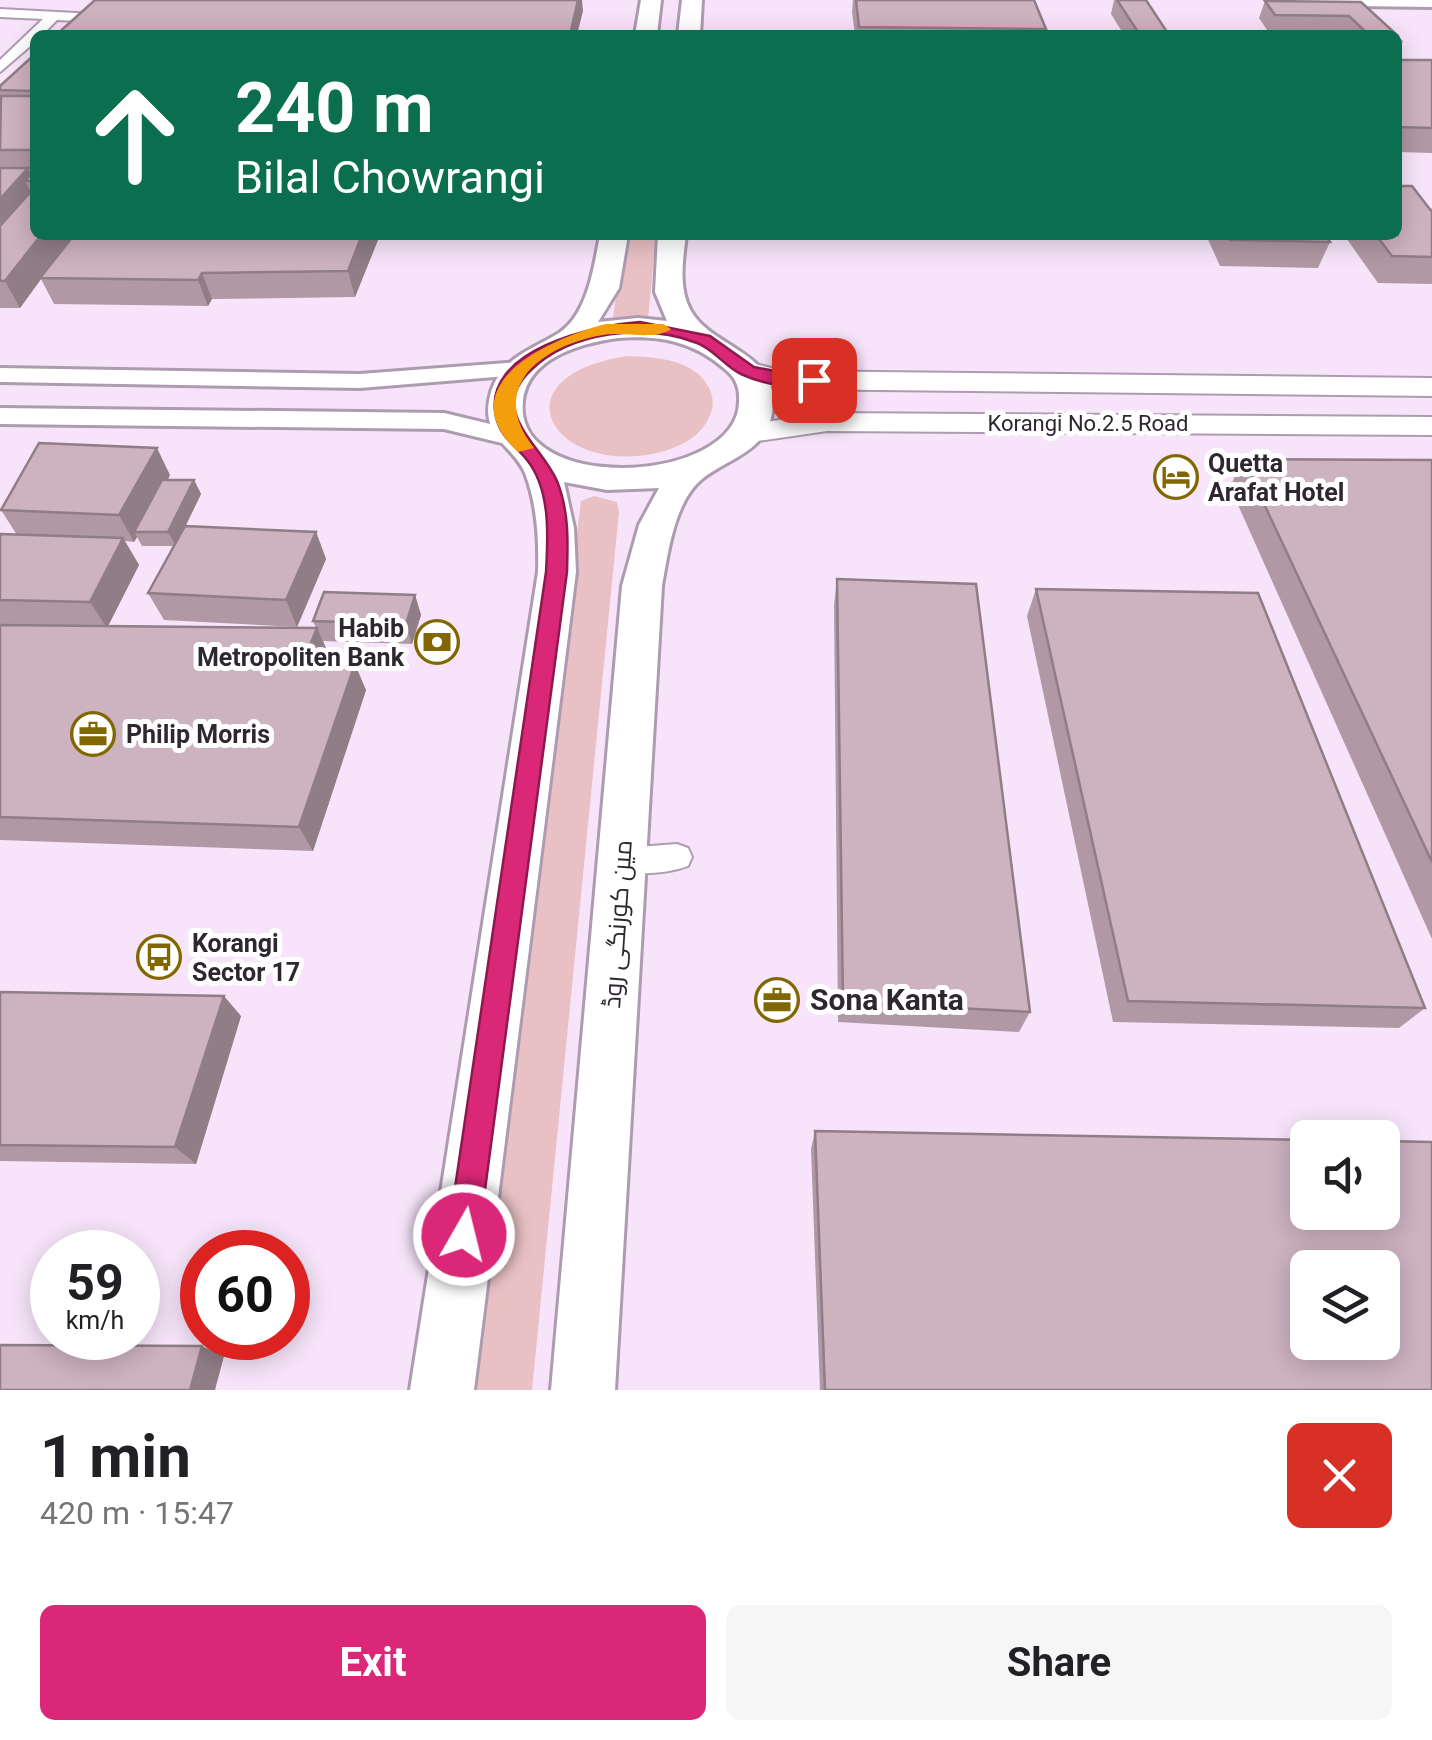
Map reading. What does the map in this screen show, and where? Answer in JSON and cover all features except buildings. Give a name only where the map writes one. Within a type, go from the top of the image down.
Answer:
[{"type":"main road","points":[[647,30],[652,0]]},
{"type":"main road","points":[[689,30],[692,0]]},
{"type":"main road","points":[[573,337],[604,288],[613,240]]},
{"type":"main road","points":[[526,449],[569,474],[608,480],[650,480],[690,470],[723,454],[744,434],[756,413],[756,391],[748,371],[676,313],[668,290],[672,240]]},
{"type":"main road","points":[[442,1390],[557,572],[558,526],[549,484],[504,415],[507,391],[521,369],[544,350],[573,337],[640,327],[704,339]]},
{"type":"main road","name":"Korangi No.2.5 Road","points":[[748,371],[784,380],[1432,387]]},
{"type":"main road","name":"Korangi No.2.5 Road","points":[[744,434],[828,422],[1432,426]]},
{"type":"main road","name":"مین کورنگی روڈ","points":[[583,1390],[642,586],[652,532],[669,495],[690,470]]},
{"type":"street","points":[[1280,0],[1432,2]]},
{"type":"street","points":[[1408,1],[1432,24]]},
{"type":"street","points":[[0,14],[52,18],[100,14],[84,30]]},
{"type":"street","points":[[40,30],[52,18]]},
{"type":"street","points":[[0,68],[30,39]]},
{"type":"street","points":[[0,375],[360,381],[521,369]]},
{"type":"street","points":[[0,416],[444,421],[526,449]]},
{"type":"street","points":[[622,858],[677,857]]},
{"type":"shaded area","points":[[624,240],[656,240],[648,320],[613,317]]},
{"type":"shaded area","points":[[627,356],[684,365],[703,378],[713,405],[697,434],[661,452],[623,456],[591,451],[567,439],[553,422],[550,403],[560,384],[585,367]]},
{"type":"shaded area","points":[[594,496],[617,502],[619,512],[532,1390],[471,1390],[581,501]]},
{"type":"slow traffic","points":[[525,448],[514,438],[504,415],[507,391],[521,369],[544,350],[573,337],[606,329],[663,329]]},
{"type":"place","name":"Quetta Arafat Hotel","points":[[1176,477]]},
{"type":"place","name":"Habib Metropoliten Bank","points":[[437,642]]},
{"type":"place","name":"Philip Morris","points":[[93,734]]},
{"type":"place","name":"Korangi Sector 17","points":[[159,957]]},
{"type":"place","name":"Sona Kanta","points":[[777,1000]]},
{"type":"route","points":[[464,1235],[557,572],[558,526],[549,484],[536,459],[514,438],[504,415],[507,391],[521,369],[544,350],[573,337],[606,329],[640,327],[674,330],[704,339],[748,371],[784,380],[814,380]]}]
